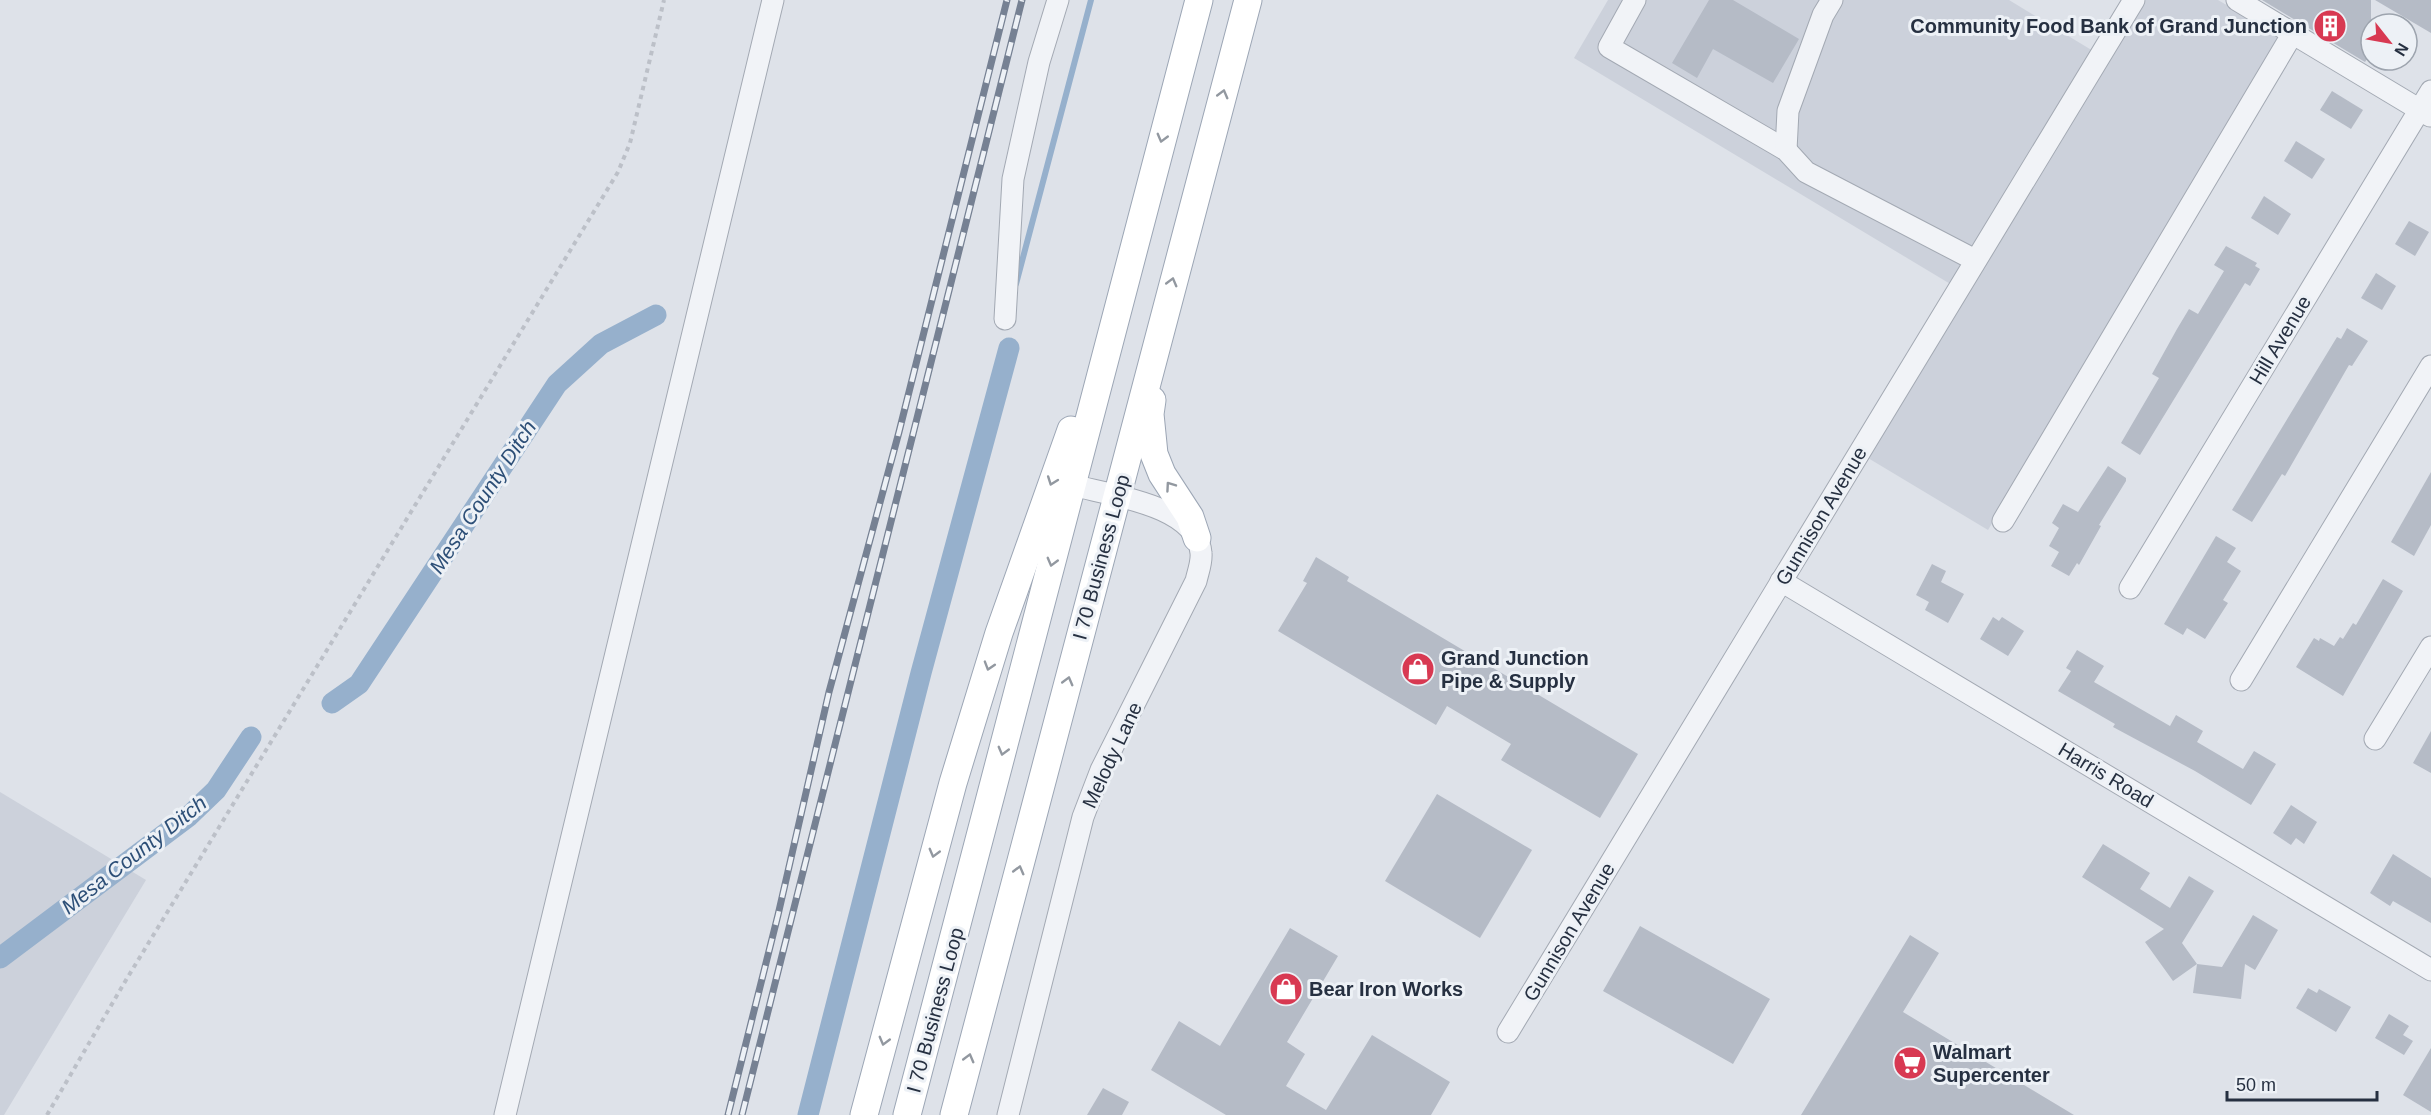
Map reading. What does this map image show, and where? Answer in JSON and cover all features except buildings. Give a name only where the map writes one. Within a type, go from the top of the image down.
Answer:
[{"type":"main road","name":"I 70 Business Loop","points":[[907,1115],[1199,0]]},
{"type":"main road","name":"I 70 Business Loop","points":[[954,1115],[1248,0]]},
{"type":"main road","points":[[864,1115],[953,783],[999,633],[1123,288]]},
{"type":"main road","points":[[1157,339],[1150,414],[1154,454],[1162,474],[1190,517],[1197,538]]},
{"type":"street","points":[[505,1115],[773,0]]},
{"type":"street","points":[[1005,319],[1013,179],[1039,62],[1058,0]]},
{"type":"street","points":[[1635,0],[1609,47],[1786,150],[1806,172],[1975,260]]},
{"type":"street","points":[[1786,150],[1788,111],[1791,101],[1823,15],[1832,0]]},
{"type":"street","name":"Gunnison Avenue","points":[[1508,1032],[2134,0]]},
{"type":"street","points":[[2238,0],[2425,113]]},
{"type":"street","points":[[2002,521],[2293,33]]},
{"type":"street","name":"Hill Avenue","points":[[2130,588],[2425,113],[2431,91]]},
{"type":"street","points":[[2241,680],[2431,366]]},
{"type":"street","points":[[1072,485],[1153,506],[1186,524],[1197,538]]},
{"type":"street","name":"Melody Lane","points":[[1008,1115],[1083,818],[1101,770],[1196,581],[1201,552],[1197,538]]},
{"type":"street","name":"Harris Road","points":[[1781,581],[2431,970]]},
{"type":"street","points":[[2375,738],[2431,647]]},
{"type":"path","points":[[47,1115],[126,980],[618,172],[630,143],[664,0]]},
{"type":"shaded area","points":[[1608,0],[2009,0],[2108,60],[2146,0],[2218,0],[2283,38],[1988,530],[1868,458],[1967,294],[1574,58]]},
{"type":"shaded area","points":[[0,792],[146,880],[4,1115],[0,1115]]},
{"type":"waterway","points":[[1016,284],[1091,0]]},
{"type":"waterway","name":"Mesa County Ditch","points":[[332,703],[359,684],[557,384],[601,344],[656,315]]},
{"type":"waterway","points":[[808,1115],[921,673],[1009,348]]},
{"type":"waterway","name":"Mesa County Ditch","points":[[0,958],[189,816],[216,790],[251,737]]},
{"type":"railway","points":[[728,1115],[778,915],[829,692],[899,432],[1007,0]]},
{"type":"railway","points":[[742,1115],[1022,0]]},
{"type":"place","name":"Community Food Bank of Grand Junction","points":[[2330,26]]},
{"type":"place","name":"Grand Junction Pipe & Supply","points":[[1418,669]]},
{"type":"place","name":"Bear Iron Works","points":[[1286,989]]},
{"type":"place","name":"Walmart Supercenter","points":[[1910,1063]]}]
